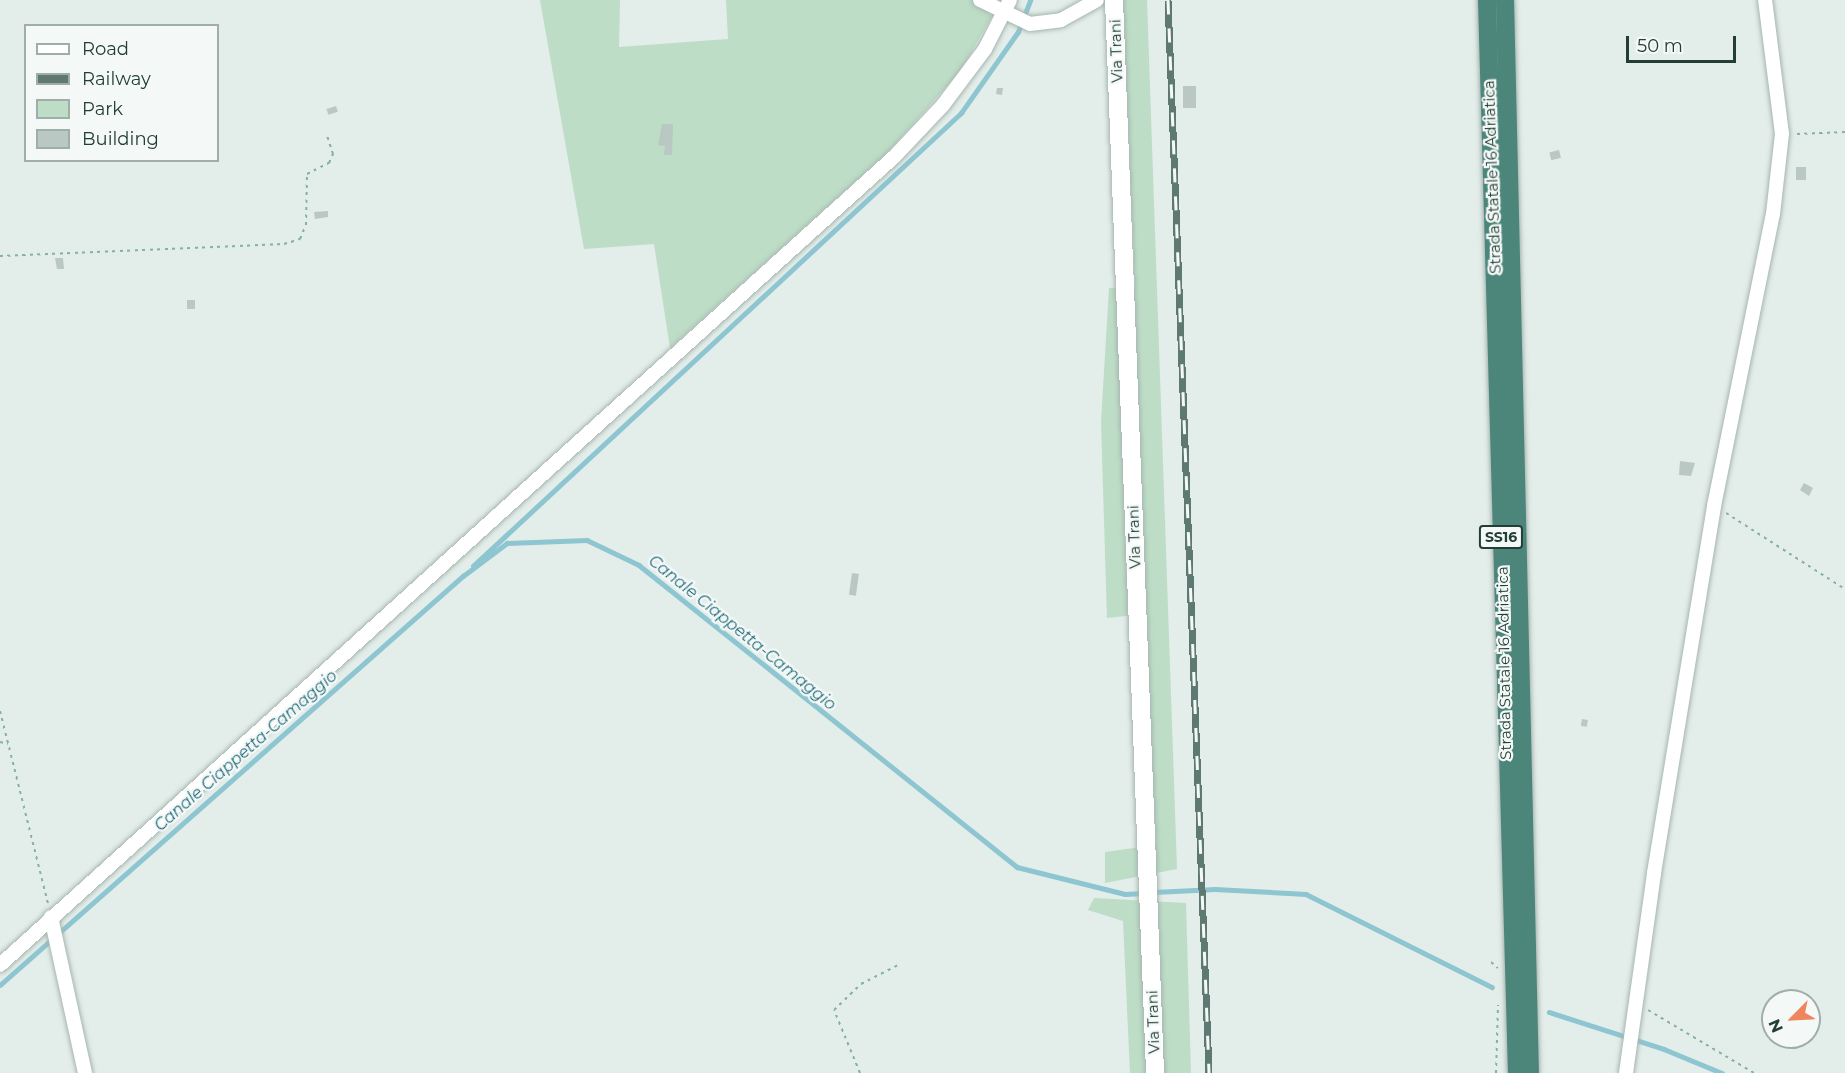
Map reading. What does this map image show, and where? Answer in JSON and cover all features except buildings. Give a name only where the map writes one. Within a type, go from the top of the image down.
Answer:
[{"type":"highway","name":"Strada Statale 16 Adriatica","points":[[1487,0],[1517,1073]]},
{"type":"highway","name":"Strada Statale 16 Adriatica","points":[[1505,0],[1530,1073]]},
{"type":"main road","name":"Via Trani","points":[[1114,0],[1155,1073]]},
{"type":"street","points":[[980,0],[1010,9],[1030,24],[1061,20],[1097,0]]},
{"type":"street","points":[[1626,1072],[1654,873],[1714,506],[1773,214],[1782,134],[1765,0]]},
{"type":"street","points":[[0,965],[894,157],[943,105],[985,49],[1010,9]]},
{"type":"street","points":[[51,918],[85,1073]]},
{"type":"path","points":[[1782,134],[1845,132]]},
{"type":"path","points":[[0,256],[285,244],[300,239],[306,225],[307,174],[329,163],[333,154],[327,136]]},
{"type":"path","points":[[1714,506],[1845,588]]},
{"type":"path","points":[[0,711],[51,918]]},
{"type":"path","points":[[0,742],[8,744]]},
{"type":"path","points":[[1491,962],[1500,969],[1501,978]]},
{"type":"path","points":[[860,1073],[834,1010],[861,984],[898,965]]},
{"type":"path","points":[[1496,1073],[1495,1010],[1499,1002]]},
{"type":"path","points":[[1637,1004],[1754,1073]]},
{"type":"green space","points":[[540,0],[620,0],[619,47],[728,39],[726,0],[974,0],[992,16],[961,70],[889,151],[670,348],[654,244],[584,249]]},
{"type":"green space","points":[[1122,0],[1147,0],[1177,869],[1105,883],[1105,852],[1156,845],[1144,614],[1107,618],[1101,422],[1109,288],[1135,287]]},
{"type":"green space","points":[[1094,898],[1186,903],[1191,1073],[1130,1073],[1123,921],[1088,910]]},
{"type":"waterway","points":[[473,566],[961,113],[1018,32],[1030,0]]},
{"type":"waterway","name":"Canale Ciappetta-Camaggio","points":[[0,985],[463,576],[507,543],[587,540],[639,565],[1017,867],[1125,894],[1145,893]]},
{"type":"waterway","name":"Canale Ciappetta-Camaggio","points":[[1154,892],[1215,889],[1306,894],[1492,987]]},
{"type":"waterway","name":"Canale Ciappetta-Camaggio","points":[[1549,1012],[1664,1049],[1722,1073]]},
{"type":"railway","points":[[1168,0],[1209,1073]]}]
